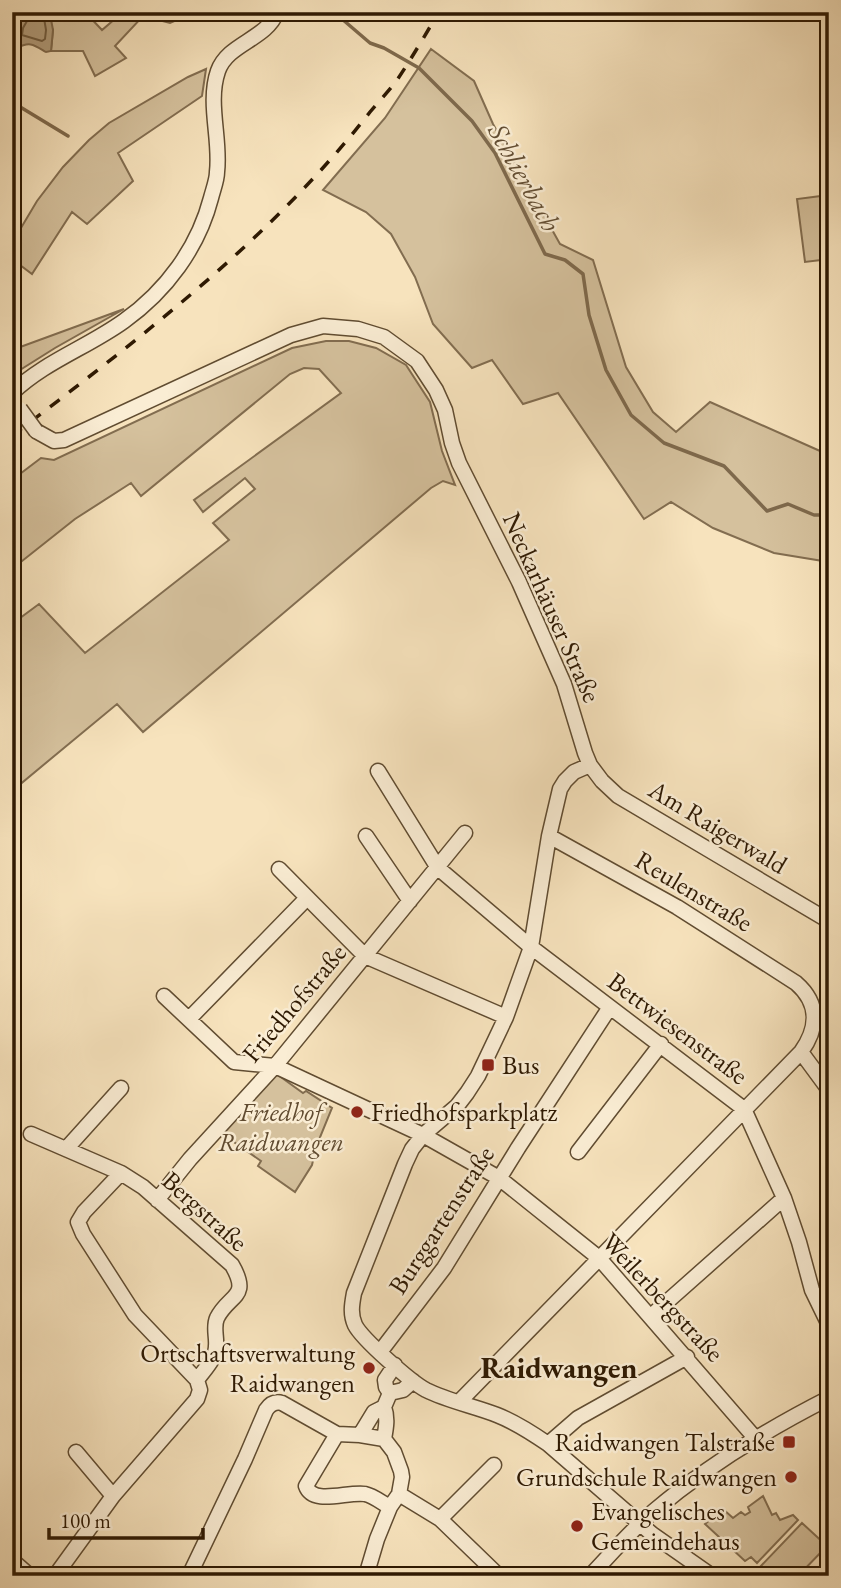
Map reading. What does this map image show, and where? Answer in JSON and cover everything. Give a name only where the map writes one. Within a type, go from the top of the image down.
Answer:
[{"type":"street","points":[[15,400],[22,384],[124,321],[157,293],[182,263],[201,229],[218,173],[214,96],[219,68],[233,52],[262,32],[276,12]]},
{"type":"street","name":"Neckarhäuser Straße","points":[[15,400],[36,430],[54,441],[64,440],[291,335],[323,327],[358,329],[384,337],[417,361],[436,390],[459,463],[507,559],[564,684],[590,765]]},
{"type":"street","points":[[590,765],[574,772],[560,789],[549,835],[531,947],[506,1017],[467,1093],[412,1149],[354,1293],[352,1306],[355,1324],[363,1336],[413,1381],[426,1390],[498,1416],[534,1434],[652,1534],[712,1576]]},
{"type":"street","name":"Am Raigerwald","points":[[590,765],[602,782],[618,796],[829,921]]},
{"type":"street","name":"Bettwiesenstraße","points":[[378,771],[438,868],[531,947],[744,1109],[784,1198],[812,1290],[829,1325]]},
{"type":"street","name":"Friedhofstraße","points":[[157,1200],[190,1159],[275,1066],[465,834]]},
{"type":"street","name":"Reulenstraße","points":[[549,835],[622,875],[796,983],[808,997],[814,1021],[813,1032],[801,1052]]},
{"type":"street","points":[[366,836],[410,901]]},
{"type":"street","points":[[279,869],[365,956],[506,1017]]},
{"type":"street","points":[[189,1019],[307,898]]},
{"type":"street","name":"Weilerbergstraße","points":[[164,996],[234,1062],[275,1066],[423,1135],[499,1178],[599,1258],[757,1439]]},
{"type":"street","name":"Burggartenstraße","points":[[380,1352],[444,1268],[610,1007]]},
{"type":"street","points":[[578,1152],[661,1044]]},
{"type":"street","points":[[460,1402],[801,1052],[829,1090]]},
{"type":"street","points":[[66,1149],[121,1088]]},
{"type":"street","name":"Bergstraße","points":[[32,1134],[121,1172],[143,1187],[232,1265],[240,1285],[236,1295],[217,1318],[214,1355],[197,1380]]},
{"type":"street","points":[[55,1576],[114,1496],[197,1399],[200,1390],[197,1380],[135,1315],[78,1222],[121,1172]]},
{"type":"street","points":[[650,1316],[784,1198]]},
{"type":"street","points":[[548,1444],[578,1418],[687,1357]]},
{"type":"street","points":[[390,1393],[385,1381],[395,1365]]},
{"type":"street","points":[[390,1393],[403,1390],[413,1381]]},
{"type":"street","points":[[384,1439],[387,1425],[384,1407],[390,1393]]},
{"type":"street","points":[[590,1576],[640,1524],[703,1474],[829,1398]]},
{"type":"street","points":[[189,1576],[246,1459],[265,1410],[278,1402],[337,1434],[384,1439],[394,1452],[401,1471],[399,1494],[390,1507],[377,1539],[366,1576]]},
{"type":"street","points":[[360,1435],[374,1412],[384,1407]]},
{"type":"street","points":[[337,1434],[306,1486],[307,1490],[325,1496],[367,1494],[390,1507]]},
{"type":"street","points":[[76,1452],[114,1496]]},
{"type":"street","points":[[440,1519],[494,1465]]},
{"type":"street","points":[[399,1494],[440,1519],[499,1576]]},
{"type":"street","points":[[14,1562],[30,1576]]},
{"type":"green space","points":[[30,12],[85,12],[102,30],[123,12],[195,12],[170,23],[143,16],[115,46],[126,58],[95,76],[83,51],[51,51],[53,30],[44,13],[35,15]]},
{"type":"green space","points":[[431,49],[474,81],[493,124],[560,244],[593,260],[626,367],[653,412],[676,432],[710,402],[829,455],[829,562],[774,553],[713,528],[671,502],[644,519],[558,393],[523,404],[492,360],[472,368],[433,324],[415,277],[391,234],[366,212],[323,190],[385,118]]},
{"type":"green space","points":[[206,69],[202,96],[118,153],[133,181],[87,224],[72,212],[32,274],[12,259],[12,243],[37,201],[63,167],[89,140],[109,123]]},
{"type":"green space","points":[[829,195],[829,259],[805,262],[797,199]]},
{"type":"green space","points":[[124,309],[55,348],[12,375],[12,350]]},
{"type":"green space","points":[[326,341],[349,341],[376,348],[406,365],[430,402],[442,451],[455,485],[443,481],[431,488],[143,732],[117,704],[12,791],[12,624],[39,604],[85,653],[229,540],[213,523],[255,489],[245,478],[203,512],[194,500],[341,393],[319,369],[304,368],[290,374],[141,496],[131,483],[75,519],[12,569],[12,480],[41,458],[54,460],[292,348]]},
{"type":"green space","name":"Friedhof Raidwangen","points":[[278,1075],[303,1093],[306,1091],[332,1108],[316,1147],[312,1165],[295,1192],[258,1166],[261,1161],[221,1133],[274,1076]]},
{"type":"green space","points":[[763,1496],[772,1515],[776,1513],[780,1520],[793,1515],[798,1520],[757,1563],[751,1557],[745,1561],[705,1524],[723,1509],[733,1518],[741,1512],[745,1515],[750,1512],[748,1507]]},
{"type":"green space","points":[[802,1523],[827,1546],[798,1576],[767,1576],[759,1568]]},
{"type":"water","points":[[15,12],[50,14],[53,30],[51,51],[46,52],[29,44],[17,48],[16,54],[12,53],[12,30],[15,30],[20,20],[14,15]]},
{"type":"waterway","name":"Schlierbach","points":[[331,12],[370,43],[419,68],[472,121],[495,153],[545,254],[565,260],[583,274],[589,315],[606,370],[631,415],[664,443],[724,466],[767,511],[788,504],[814,515],[829,515]]},
{"type":"waterway","points":[[12,102],[68,136]]},
{"type":"railway","points":[[12,436],[202,285],[290,203],[394,84],[439,12]]},
{"type":"place","name":"Bus","points":[[488,1065]]},
{"type":"place","name":"Friedhofsparkplatz","points":[[357,1112]]},
{"type":"place","name":"Ortschaftsverwaltung Raidwangen","points":[[369,1368]]},
{"type":"place","name":"Raidwangen Talstraße","points":[[789,1442]]},
{"type":"place","name":"Grundschule Raidwangen","points":[[791,1477]]},
{"type":"place","name":"Evangelisches Gemeindehaus","points":[[577,1526]]},
{"type":"district","name":"Raidwangen","points":[[559,1367]]}]
